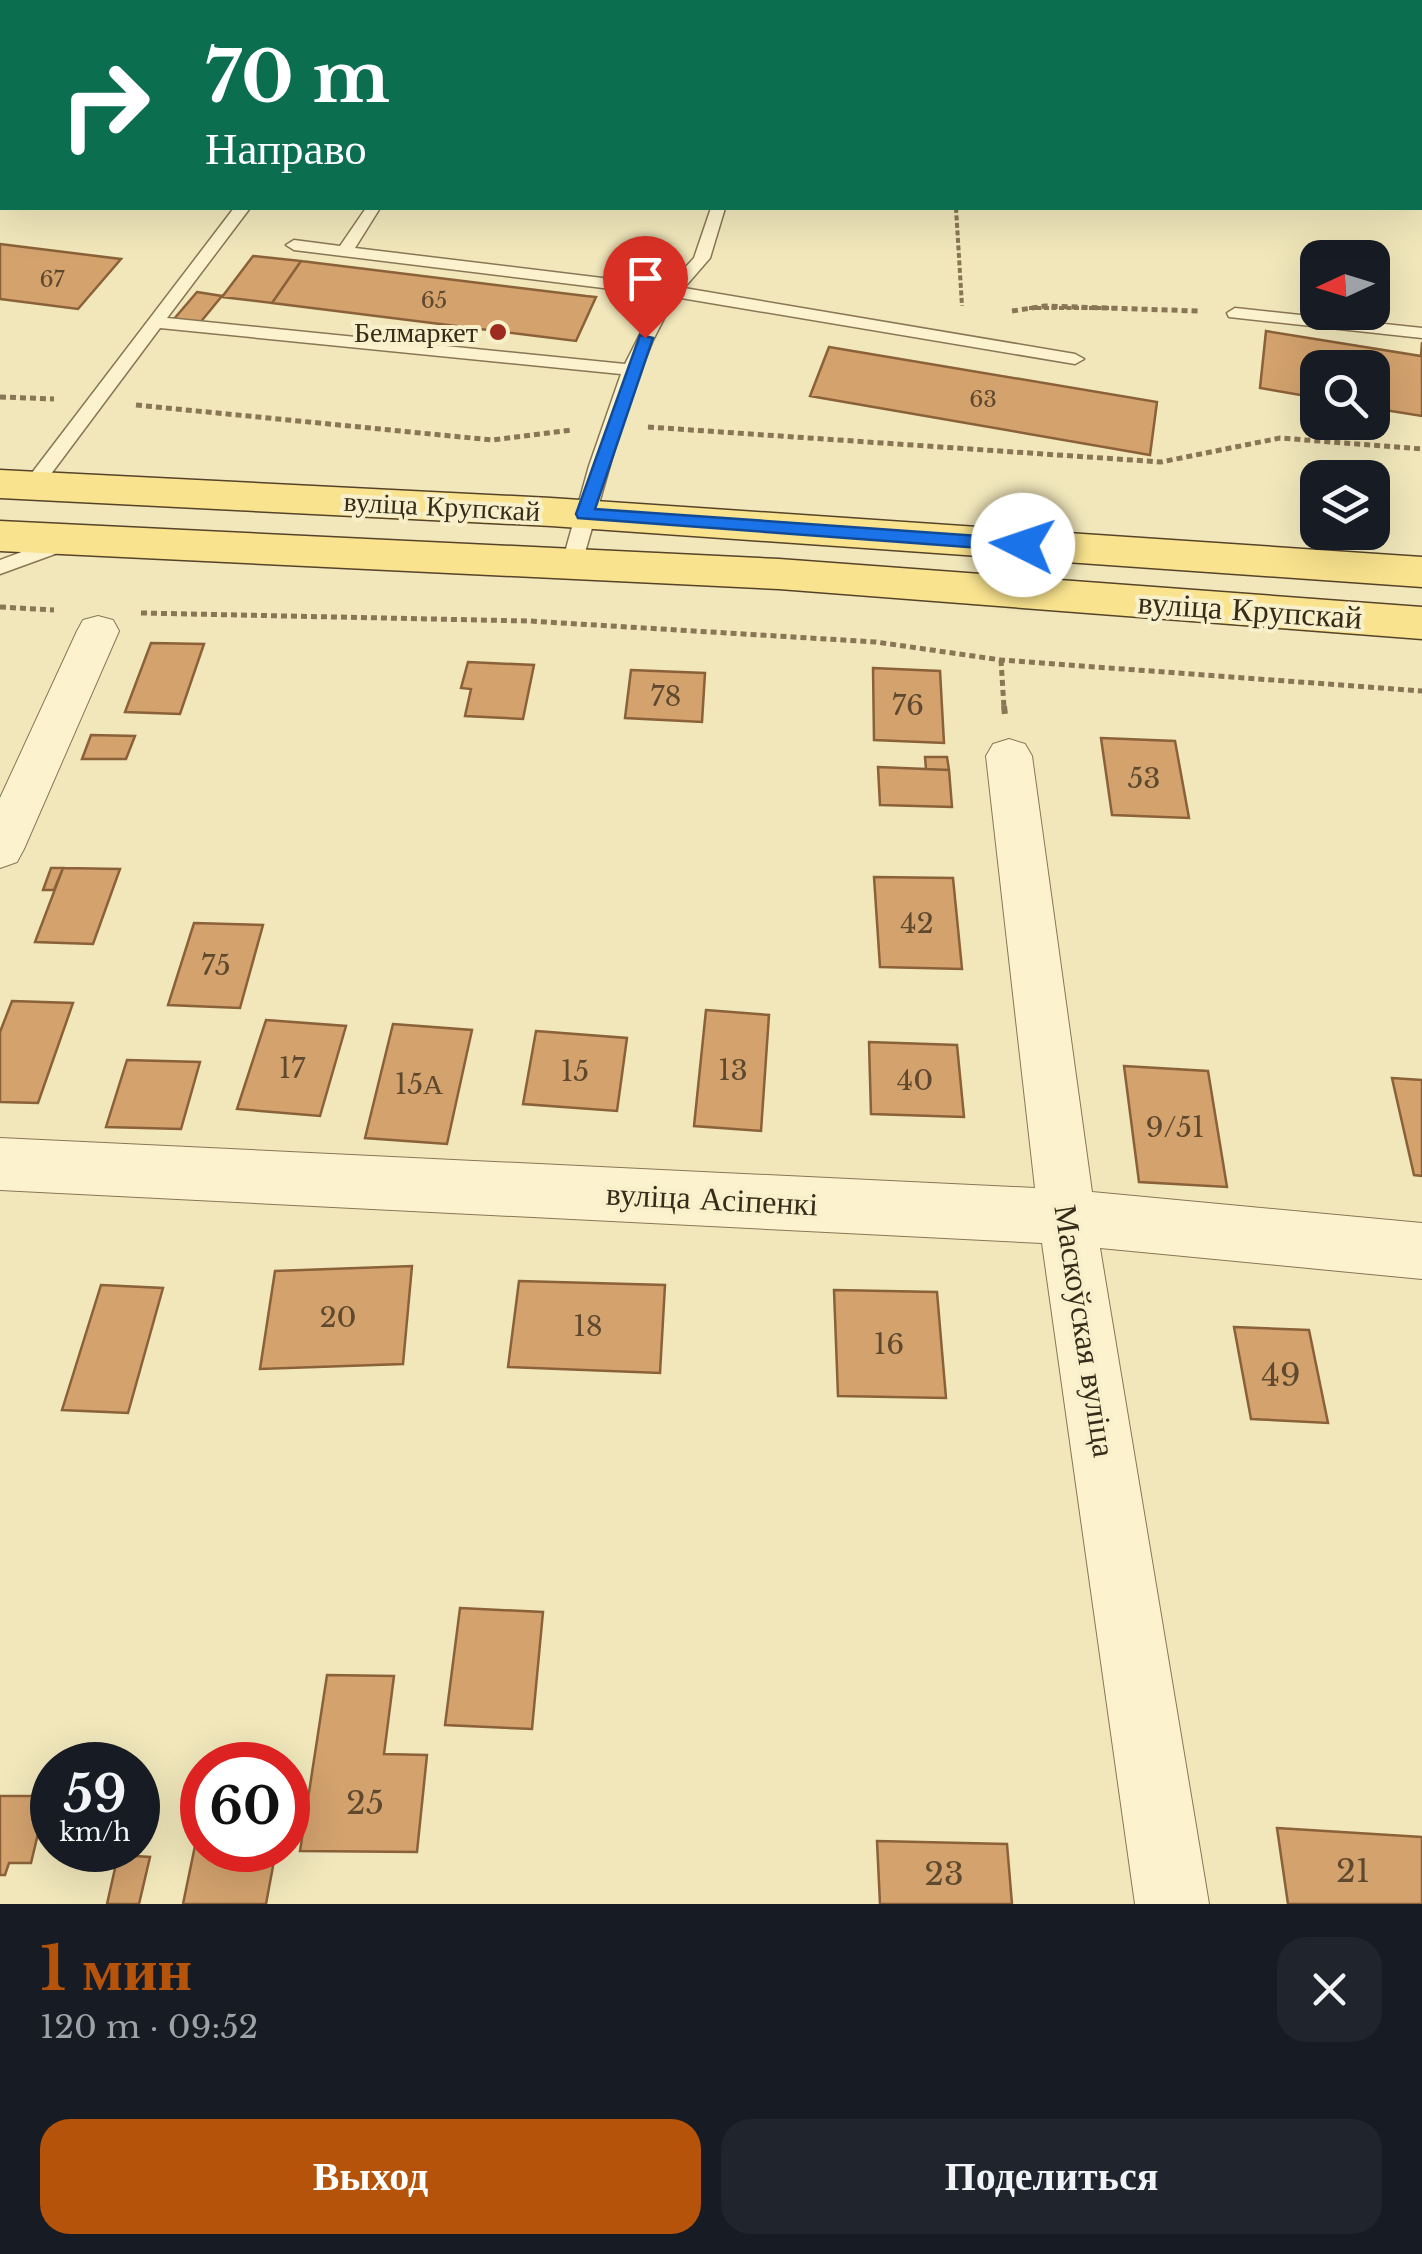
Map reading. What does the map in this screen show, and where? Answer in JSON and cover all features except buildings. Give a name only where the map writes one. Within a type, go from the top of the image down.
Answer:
[{"type":"main road","name":"вуліца Крупскай","points":[[16,485],[584,514],[1422,572]]},
{"type":"main road","name":"вуліца Крупскай","points":[[0,536],[798,576],[1422,623]]},
{"type":"street","points":[[0,849],[98,618]]},
{"type":"street","name":"Маскоўская вуліца","points":[[1009,756],[1067,1216],[1172,1904]]},
{"type":"street","name":"вуліца Асіпенкі","points":[[0,1164],[1067,1216],[1422,1252]]},
{"type":"lane","points":[[16,485],[94,401],[240,210]]},
{"type":"lane","points":[[345,251],[373,210]]},
{"type":"lane","points":[[572,563],[631,370],[670,291],[698,265],[708,247],[717,210]]},
{"type":"lane","points":[[294,245],[670,291],[1075,359]]},
{"type":"lane","points":[[1235,312],[1422,333]]},
{"type":"lane","points":[[152,322],[631,370]]},
{"type":"lane","points":[[0,567],[78,538]]},
{"type":"path","points":[[956,210],[961,340]]},
{"type":"path","points":[[963,318],[1045,306],[1235,312]]},
{"type":"path","points":[[0,396],[94,401],[492,440],[613,424],[1160,462],[1280,438],[1422,448]]},
{"type":"path","points":[[0,607],[98,618],[529,621],[876,642],[1001,660],[1422,691]]},
{"type":"place","name":"Белмаркет","points":[[498,332]]},
{"type":"route","points":[[645,338],[584,514],[1023,545]]}]
